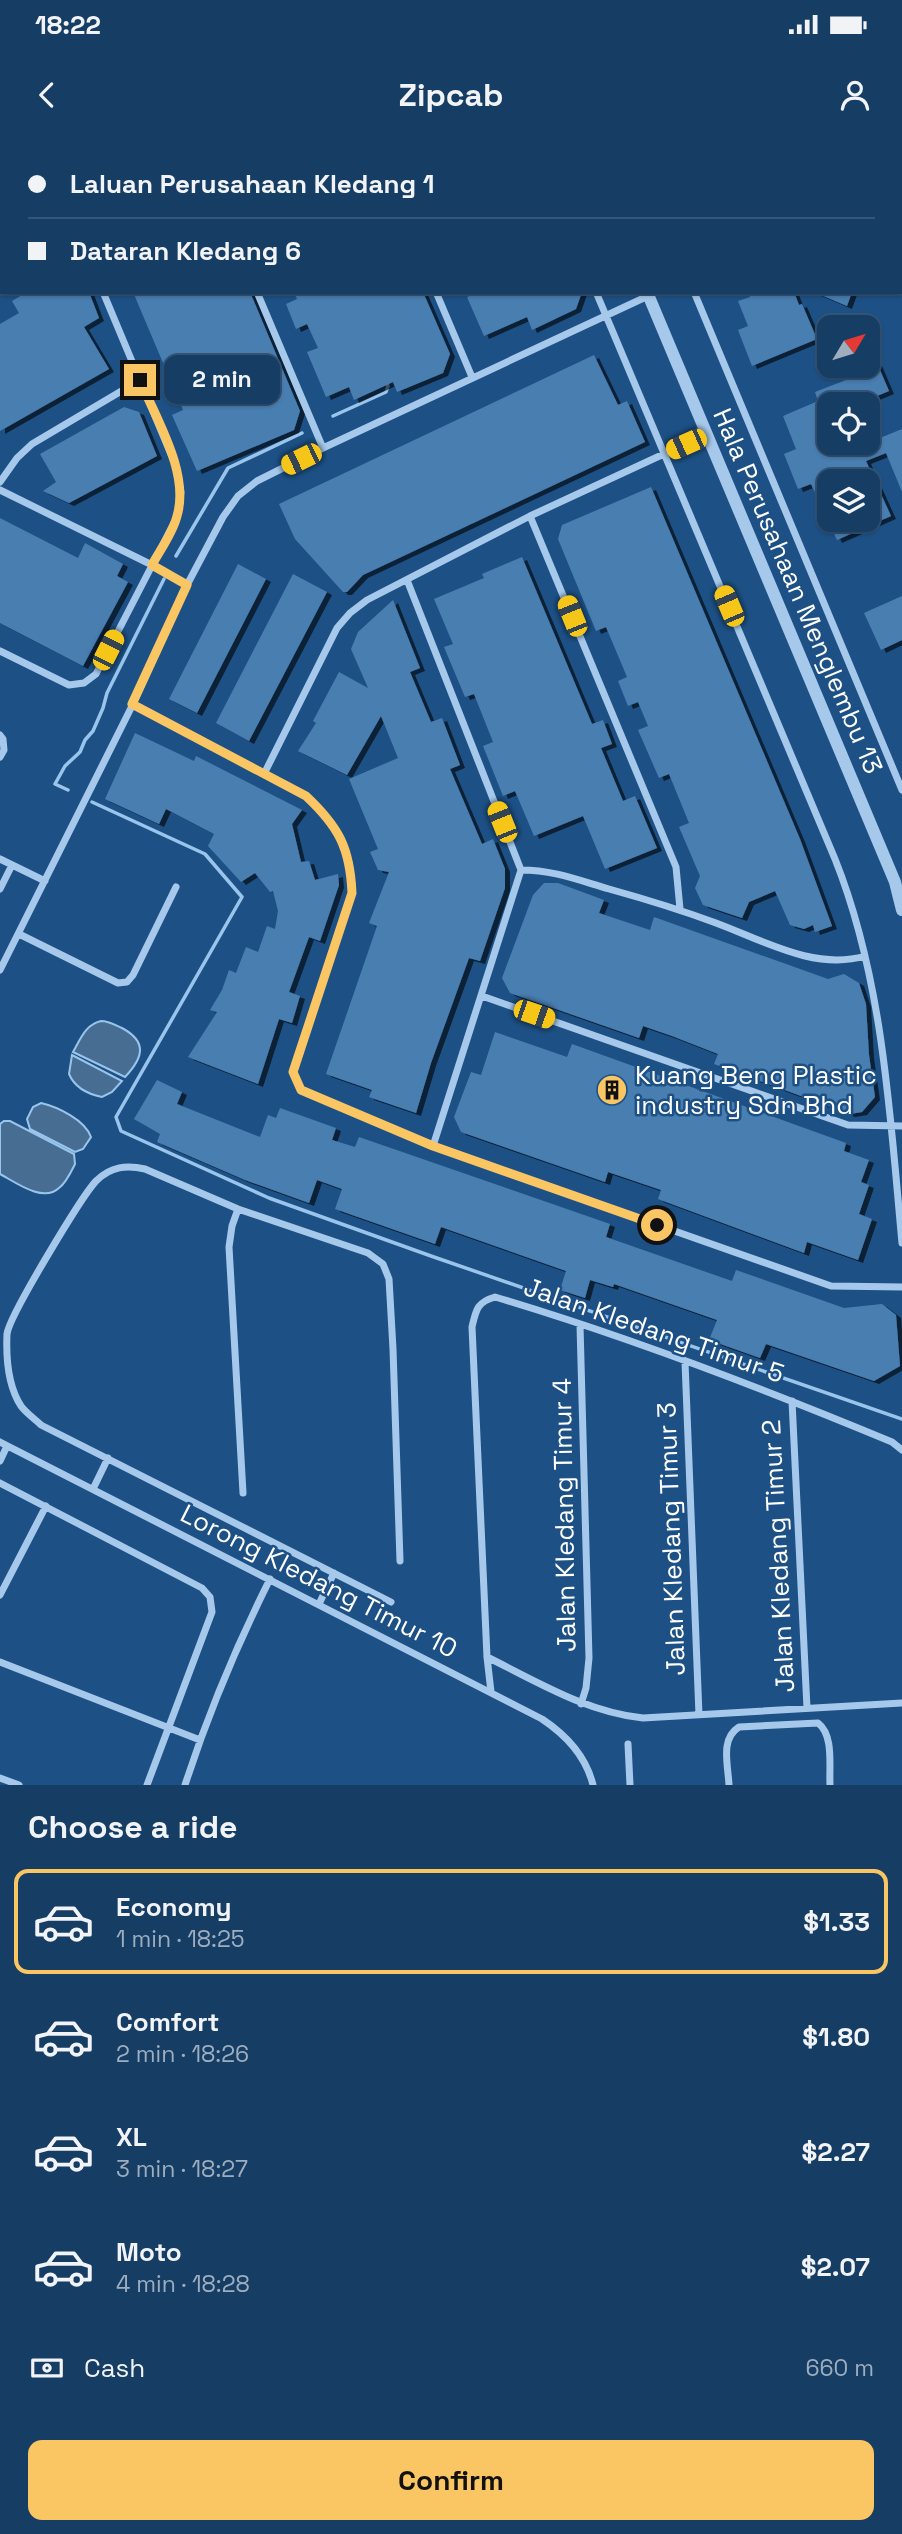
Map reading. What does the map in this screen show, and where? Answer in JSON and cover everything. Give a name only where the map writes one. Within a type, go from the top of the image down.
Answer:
[{"type":"street","points":[[0,651],[69,685],[84,683],[96,674],[177,517],[181,492],[176,464],[104,294]]},
{"type":"street","points":[[258,294],[323,448]]},
{"type":"street","points":[[437,294],[472,377]]},
{"type":"street","points":[[597,294],[846,888],[872,985],[891,1126],[902,1242]]},
{"type":"street","points":[[0,970],[132,704],[187,585],[223,517],[238,496],[257,481],[323,448],[606,316],[647,294]]},
{"type":"street","name":"Hala Perusahaan Menglembu 13","points":[[647,294],[898,880],[902,910]]},
{"type":"street","name":"Hala Perusahaan Menglembu 13","points":[[695,294],[902,790]]},
{"type":"street","points":[[0,482],[17,458],[32,444],[140,380]]},
{"type":"street","points":[[264,774],[337,628],[350,612],[367,600],[530,516],[707,434]]},
{"type":"street","points":[[0,490],[187,585]]},
{"type":"street","points":[[530,516],[676,867],[680,909]]},
{"type":"street","points":[[407,580],[521,870],[433,1146]]},
{"type":"street","points":[[132,704],[306,796],[327,816],[342,840],[351,869],[352,893],[293,1072],[301,1090],[433,1146],[831,1286],[902,1287]]},
{"type":"street","points":[[0,735],[4,739],[4,750],[0,757]]},
{"type":"street","points":[[0,859],[45,881]]},
{"type":"street","points":[[0,889],[12,865]]},
{"type":"street","points":[[521,870],[546,870],[680,909],[807,957],[853,960],[865,956]]},
{"type":"street","points":[[19,934],[118,984],[127,982],[133,975],[176,887]]},
{"type":"street","points":[[482,996],[848,1125],[902,1126]]},
{"type":"street","points":[[391,1602],[41,1425],[21,1407],[7,1370],[8,1330],[31,1284],[95,1182],[119,1167],[131,1166],[238,1209],[368,1253],[383,1264],[388,1279],[393,1349],[400,1561]]},
{"type":"street","points":[[238,1209],[229,1247],[243,1493]]},
{"type":"street","name":"Jalan Kledang Timur 5","points":[[491,1692],[487,1657],[472,1328],[476,1310],[484,1300],[495,1297],[685,1362],[792,1401],[892,1442],[902,1450]]},
{"type":"street","name":"Jalan Kledang Timur 4","points":[[580,1325],[589,1658],[586,1688],[581,1704]]},
{"type":"street","name":"Jalan Kledang Timur 3","points":[[685,1362],[699,1715]]},
{"type":"street","name":"Jalan Kledang Timur 2","points":[[792,1401],[807,1708]]},
{"type":"street","points":[[0,1461],[4,1444]]},
{"type":"street","name":"Lorong Kledang Timur 10","points":[[4,1444],[491,1692],[558,1730],[582,1759],[593,1785]]},
{"type":"street","points":[[93,1489],[108,1458]]},
{"type":"street","points":[[0,1483],[202,1588],[210,1597],[212,1612],[148,1785]]},
{"type":"street","points":[[0,1595],[46,1506]]},
{"type":"street","points":[[318,1604],[334,1573]]},
{"type":"street","points":[[185,1785],[229,1667],[270,1579]]},
{"type":"street","points":[[487,1657],[581,1704],[617,1715],[643,1718],[902,1703]]},
{"type":"street","points":[[0,1662],[200,1740]]},
{"type":"street","points":[[729,1785],[727,1739],[732,1732],[740,1727],[818,1723],[827,1735],[830,1785]]},
{"type":"street","points":[[628,1744],[630,1785]]},
{"type":"street","points":[[0,1778],[19,1785]]},
{"type":"water","points":[[101,1021],[109,1022],[130,1033],[139,1045],[139,1057],[125,1077],[73,1052],[87,1029]]},
{"type":"water","points":[[72,1055],[122,1081],[112,1092],[102,1097],[87,1092],[78,1087],[69,1074]]},
{"type":"water","points":[[41,1103],[63,1111],[83,1125],[91,1137],[83,1149],[75,1152],[30,1129],[27,1119],[33,1107]]},
{"type":"water","points":[[10,1121],[74,1154],[75,1164],[62,1186],[52,1192],[37,1192],[0,1174],[0,1124]]},
{"type":"building","points":[[24,294],[90,294],[99,318],[84,327],[109,369],[0,431],[0,324],[19,313],[12,301]]},
{"type":"building","points":[[134,294],[251,294],[300,411],[294,430],[197,471],[172,415],[183,410]]},
{"type":"building","points":[[295,294],[424,294],[450,354],[443,373],[397,392],[393,382],[354,400],[349,387],[326,397],[307,352],[318,348],[307,324],[296,329],[286,304],[297,299]]},
{"type":"building","points":[[474,294],[581,294],[576,309],[532,330],[527,317],[484,336],[467,297]]},
{"type":"building","points":[[749,294],[795,294],[817,339],[752,366],[738,330],[748,326],[738,301],[750,297]]},
{"type":"building","points":[[819,294],[851,294],[847,306]]},
{"type":"building","points":[[594,355],[618,405],[627,401],[645,442],[363,575],[347,592],[343,592],[295,539],[279,504]]},
{"type":"building","points":[[880,370],[889,391],[880,395],[880,392],[817,392],[817,398],[815,392],[851,378],[880,378]]},
{"type":"building","points":[[817,401],[817,455],[880,455],[880,438],[902,429],[902,492],[886,453],[866,461],[870,469],[817,469],[817,497],[811,484],[798,489],[784,454],[796,449],[783,416]]},
{"type":"building","points":[[124,407],[139,412],[157,456],[69,503],[43,491],[56,482],[40,454]]},
{"type":"building","points":[[651,487],[800,839],[832,926],[815,932],[813,925],[804,929],[790,925],[775,891],[749,902],[742,918],[703,905],[695,888],[700,876],[679,827],[689,823],[669,774],[659,778],[638,730],[648,726],[638,702],[628,706],[618,681],[627,677],[606,627],[596,631],[558,539],[562,525]]},
{"type":"building","points":[[880,492],[891,516],[880,521]]},
{"type":"building","points":[[0,518],[78,558],[85,543],[123,564],[117,576],[128,582],[83,666],[0,623]]},
{"type":"building","points":[[833,532],[855,532],[837,540]]},
{"type":"building","points":[[522,557],[592,724],[603,720],[612,744],[601,748],[623,801],[635,796],[657,848],[605,869],[583,816],[534,836],[515,791],[503,796],[483,746],[493,742],[474,694],[465,697],[444,647],[453,644],[434,599],[484,578],[482,574]]},
{"type":"building","points":[[238,564],[266,579],[197,713],[169,699]]},
{"type":"building","points":[[293,574],[327,592],[249,741],[216,723]]},
{"type":"building","points":[[902,596],[902,640],[881,650],[864,613]]},
{"type":"building","points":[[393,600],[420,668],[410,672],[431,722],[442,718],[460,765],[450,769],[482,844],[493,839],[505,869],[505,888],[480,961],[469,958],[416,1113],[369,1097],[372,1090],[326,1074],[377,926],[369,923],[389,872],[378,870],[370,852],[378,849],[349,779],[398,758],[381,716],[347,775],[298,751],[316,723],[313,721],[339,672],[368,688],[351,649],[358,632]]},
{"type":"building","points":[[135,733],[194,761],[196,756],[302,810],[292,824],[301,862],[309,861],[315,880],[338,874],[339,885],[320,941],[309,937],[289,992],[300,996],[292,1023],[279,1019],[258,1084],[188,1057],[217,1012],[210,1010],[222,990],[229,970],[236,973],[246,947],[258,952],[267,926],[275,929],[278,911],[273,891],[270,892],[255,873],[241,882],[208,846],[214,834],[166,809],[159,824],[105,799]]},
{"type":"building","points":[[544,883],[558,883],[604,900],[599,913],[650,930],[654,917],[828,979],[844,974],[859,983],[866,1004],[875,1097],[862,1112],[850,1114],[714,1064],[718,1054],[672,1036],[643,1026],[639,1038],[510,993],[502,978],[533,895]]},
{"type":"building","points":[[495,1032],[567,1057],[572,1044],[846,1143],[844,1151],[869,1160],[861,1182],[869,1185],[859,1214],[872,1219],[858,1260],[807,1242],[804,1253],[658,1199],[661,1190],[608,1172],[605,1182],[461,1132],[454,1117],[471,1072],[481,1075]]},
{"type":"building","points":[[157,1080],[182,1092],[177,1104],[260,1137],[268,1115],[276,1118],[280,1108],[336,1128],[332,1140],[355,1147],[359,1137],[610,1224],[606,1237],[732,1281],[736,1270],[844,1308],[882,1304],[896,1315],[900,1366],[874,1381],[766,1344],[760,1358],[709,1340],[717,1320],[614,1284],[613,1287],[590,1280],[585,1298],[560,1290],[566,1271],[441,1227],[435,1244],[335,1209],[342,1189],[317,1180],[309,1203],[245,1180],[157,1142],[160,1134],[134,1119]]},
{"type":"waterway","points":[[333,416],[386,392],[386,381]]},
{"type":"waterway","points":[[176,556],[228,468],[302,433]]},
{"type":"waterway","points":[[68,790],[55,784],[65,766],[80,752],[93,731],[107,693],[164,579]]},
{"type":"waterway","points":[[92,802],[205,854],[242,897],[116,1117],[121,1131],[269,1198],[902,1419]]},
{"type":"place","name":"Kuang Beng Plastic industry Sdn Bhd","points":[[612,1090]]},
{"type":"route","points":[[140,380],[176,464],[181,492],[177,517],[152,565],[187,585],[132,704],[306,796],[327,816],[335,828],[342,840],[351,869],[352,893],[293,1072],[301,1090],[433,1146],[657,1225]]}]
